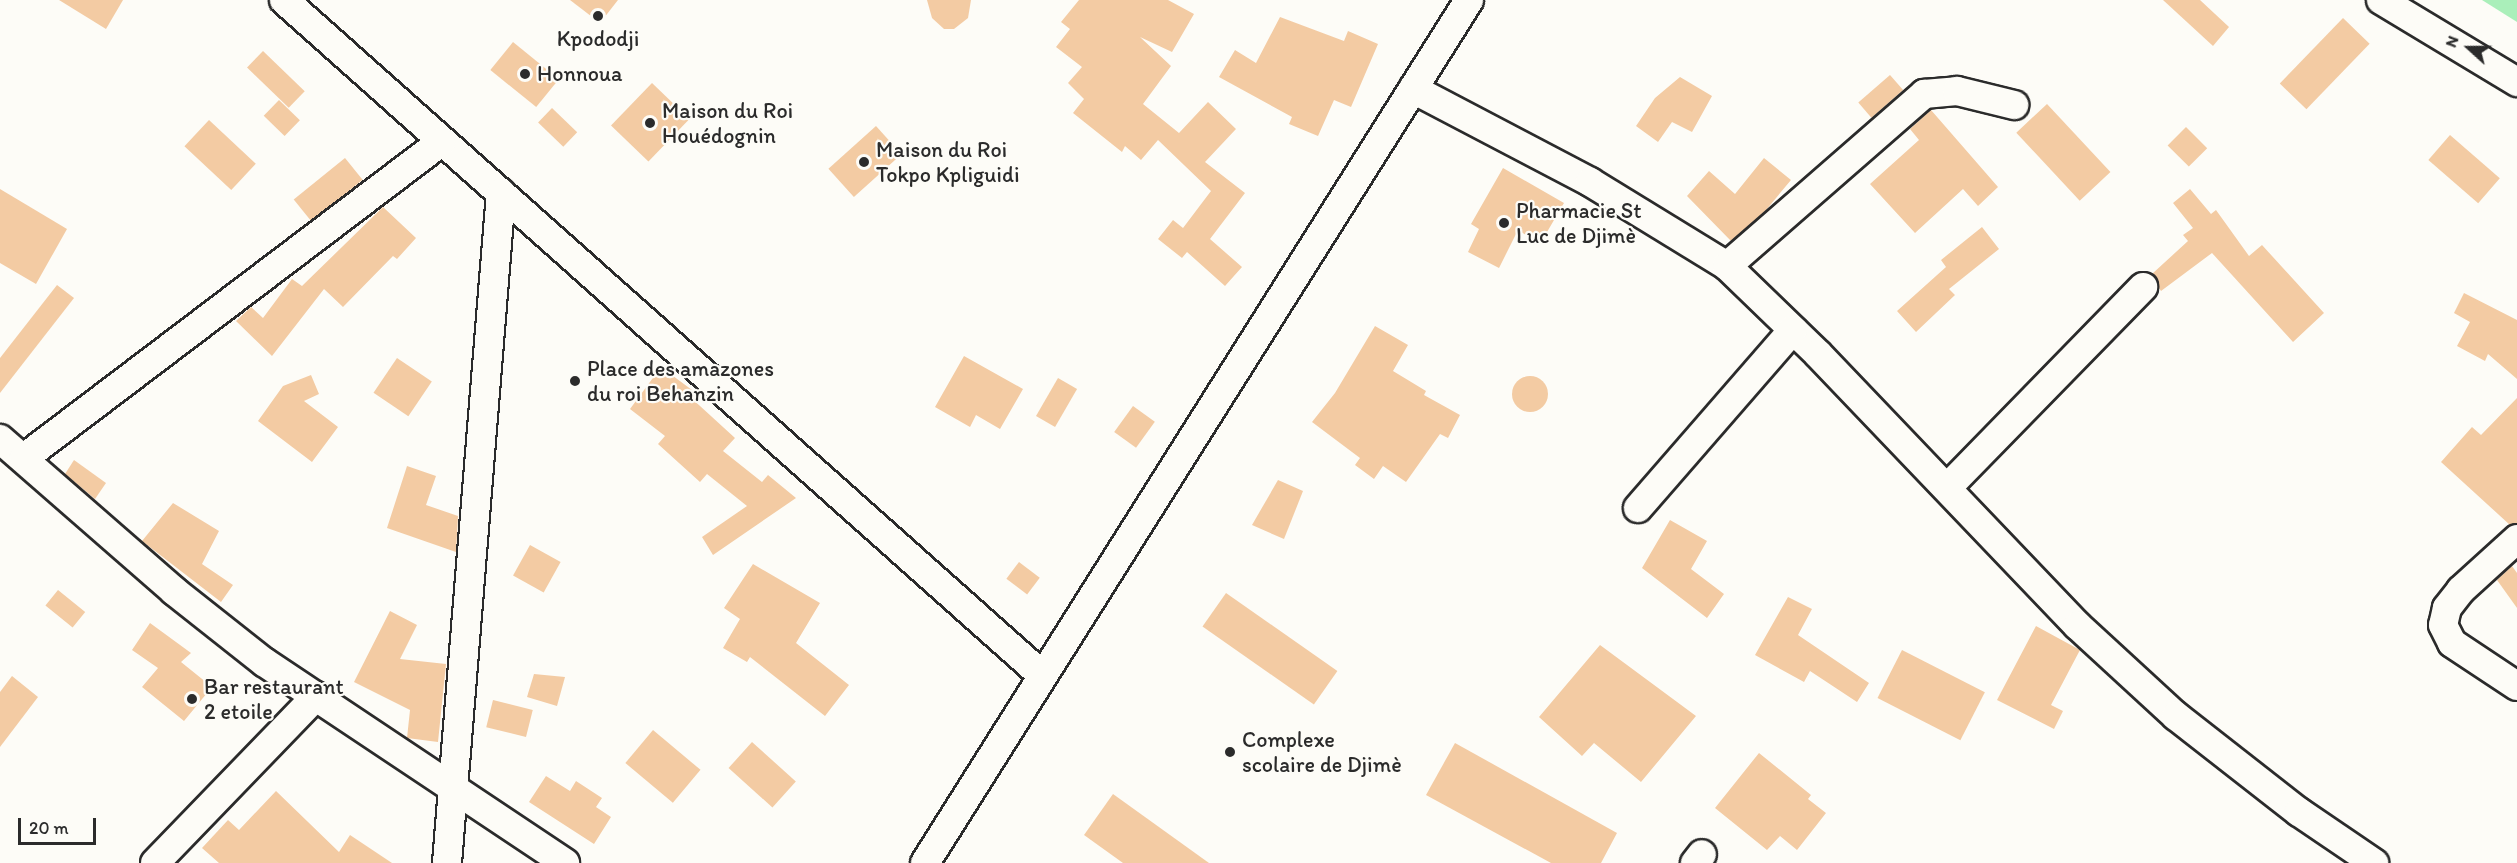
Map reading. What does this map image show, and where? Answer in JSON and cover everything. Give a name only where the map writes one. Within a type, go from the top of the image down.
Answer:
[{"type":"street","points":[[284,0],[1043,676]]},
{"type":"street","points":[[925,863],[1469,0]]},
{"type":"street","points":[[2381,0],[2517,82]]},
{"type":"street","points":[[1413,89],[1590,183],[1727,266],[1793,330],[2078,626],[2176,716],[2299,812],[2374,863]]},
{"type":"street","points":[[1727,266],[1924,94],[1957,91],[2014,105]]},
{"type":"street","points":[[24,458],[441,142]]},
{"type":"street","points":[[447,863],[501,193]]},
{"type":"street","points":[[1947,488],[2143,287]]},
{"type":"street","points":[[1638,508],[1793,330]]},
{"type":"street","points":[[0,439],[174,591],[264,662],[565,863]]},
{"type":"street","points":[[2517,539],[2461,590],[2447,608],[2443,625],[2451,643],[2517,686]]},
{"type":"street","points":[[155,863],[316,696]]},
{"type":"green space","points":[[2482,0],[2517,0],[2517,22]]},
{"type":"building","points":[[59,0],[123,0],[106,29]]},
{"type":"building","name":"Kpododji","points":[[570,0],[618,0],[600,23]]},
{"type":"building","points":[[927,0],[971,0],[968,18],[954,29],[944,29],[932,18]]},
{"type":"building","points":[[1079,0],[1168,0],[1194,14],[1172,52],[1140,37],[1171,66],[1143,104],[1179,133],[1208,102],[1236,129],[1205,162],[1245,193],[1210,239],[1242,267],[1225,286],[1187,252],[1182,258],[1158,239],[1173,220],[1183,228],[1211,191],[1158,140],[1141,160],[1125,146],[1122,152],[1073,113],[1084,99],[1068,83],[1082,67],[1056,47],[1070,29],[1061,22]]},
{"type":"building","points":[[2163,0],[2200,0],[2229,27],[2213,46]]},
{"type":"building","points":[[1280,17],[1344,41],[1348,31],[1378,44],[1351,107],[1334,100],[1318,136],[1289,124],[1292,117],[1219,77],[1235,50],[1256,63]]},
{"type":"building","points":[[2343,18],[2370,44],[2306,109],[2280,83]]},
{"type":"building","name":"Honnoua","points":[[513,42],[559,79],[536,107],[490,70]]},
{"type":"building","points":[[263,51],[305,91],[289,108],[247,68]]},
{"type":"building","points":[[1890,75],[1903,90],[1871,118],[1858,103]]},
{"type":"building","points":[[1680,77],[1712,96],[1692,132],[1672,122],[1658,142],[1636,126],[1655,98]]},
{"type":"building","name":"Maison du Roi Houédognin","points":[[652,83],[689,119],[648,162],[611,125]]},
{"type":"building","points":[[279,100],[300,120],[285,136],[264,116]]},
{"type":"building","points":[[2047,104],[2110,172],[2080,201],[2016,133]]},
{"type":"building","points":[[552,108],[577,132],[563,147],[538,122]]},
{"type":"building","points":[[1931,110],[1998,187],[1978,206],[1963,189],[1915,233],[1870,184],[1919,140],[1910,129]]},
{"type":"building","points":[[209,120],[256,164],[231,190],[184,146]]},
{"type":"building","name":"Maison du Roi Tokpo Kpliguidi","points":[[876,126],[901,154],[854,197],[828,169]]},
{"type":"building","points":[[2186,127],[2207,148],[2189,167],[2168,145]]},
{"type":"building","points":[[2450,135],[2500,178],[2478,203],[2428,160]]},
{"type":"building","points":[[345,158],[363,180],[311,221],[294,200]]},
{"type":"building","points":[[1764,158],[1791,180],[1766,210],[1731,241],[1687,196],[1709,171],[1735,194]]},
{"type":"building","points":[[1503,168],[1564,203],[1540,244],[1518,230],[1499,268],[1468,252],[1479,229],[1471,224]]},
{"type":"building","points":[[0,189],[67,229],[36,284],[0,263]]},
{"type":"building","points":[[2190,189],[2211,214],[2216,210],[2249,256],[2262,245],[2324,313],[2293,342],[2212,253],[2161,291],[2152,274],[2188,241],[2183,235],[2193,228],[2173,203]]},
{"type":"building","points":[[383,207],[416,238],[397,259],[393,256],[343,307],[324,289],[272,356],[236,321],[251,307],[263,318],[292,279],[302,286]]},
{"type":"building","points":[[1982,227],[1999,249],[1949,289],[1955,295],[1916,332],[1897,311],[1946,267],[1941,260]]},
{"type":"building","points":[[57,285],[74,298],[0,393],[0,358]]},
{"type":"building","points":[[2464,293],[2517,320],[2517,379],[2488,354],[2485,361],[2457,346],[2470,322],[2454,313]]},
{"type":"building","points":[[1375,326],[1408,345],[1393,371],[1426,391],[1424,395],[1460,415],[1448,438],[1440,434],[1406,482],[1383,466],[1374,479],[1355,465],[1360,458],[1312,422],[1335,393]]},
{"type":"building","points":[[964,356],[1023,389],[1000,429],[976,415],[970,427],[935,407]]},
{"type":"building","points":[[397,358],[432,381],[408,416],[374,393]]},
{"type":"building","points":[[661,367],[692,390],[688,395],[735,438],[723,451],[762,482],[768,475],[796,498],[713,555],[702,537],[747,506],[707,474],[700,482],[658,444],[665,436],[630,409]]},
{"type":"building","points":[[311,375],[319,394],[304,401],[338,427],[312,462],[258,421],[283,386]]},
{"type":"building","points":[[1530,376],[1542,382],[1548,394],[1542,406],[1530,412],[1518,406],[1512,394],[1518,382]]},
{"type":"building","points":[[1058,378],[1077,389],[1055,427],[1036,416]]},
{"type":"building","points":[[2517,398],[2517,523],[2510,525],[2441,462],[2472,427],[2481,435]]},
{"type":"building","points":[[1133,406],[1155,422],[1136,448],[1114,432]]},
{"type":"building","points":[[74,460],[106,483],[95,499],[65,474]]},
{"type":"building","points":[[407,466],[436,476],[426,505],[458,516],[456,552],[387,528]]},
{"type":"building","points":[[1278,480],[1303,491],[1284,539],[1252,525]]},
{"type":"building","points":[[173,503],[219,531],[202,564],[233,585],[221,602],[142,541]]},
{"type":"building","points":[[1670,520],[1707,541],[1691,569],[1724,594],[1707,618],[1642,568]]},
{"type":"building","points":[[530,545],[561,562],[544,593],[513,576]]},
{"type":"building","points":[[1019,562],[1040,578],[1027,594],[1006,579]]},
{"type":"building","points":[[753,564],[820,603],[796,643],[849,685],[825,716],[750,657],[747,662],[723,648],[740,619],[724,608]]},
{"type":"building","points":[[2512,566],[2517,573],[2517,608],[2497,580]]},
{"type":"building","points":[[58,590],[85,612],[73,628],[45,606]]},
{"type":"building","points":[[1226,593],[1337,671],[1314,705],[1202,627]]},
{"type":"building","points":[[1788,597],[1812,609],[1798,635],[1869,683],[1857,702],[1810,671],[1804,682],[1755,655]]},
{"type":"building","points":[[390,611],[417,625],[400,659],[446,664],[438,742],[407,738],[410,710],[354,682]]},
{"type":"building","points":[[150,623],[191,653],[181,662],[212,687],[184,721],[142,687],[158,668],[132,650]]},
{"type":"building","points":[[2036,626],[2080,650],[2051,705],[2063,711],[2054,729],[1997,700]]},
{"type":"building","points":[[1600,645],[1696,716],[1641,782],[1594,743],[1582,756],[1539,717]]},
{"type":"building","points":[[1902,650],[1985,692],[1960,740],[1877,698]]},
{"type":"building","points":[[534,674],[565,677],[557,706],[527,697]]},
{"type":"building","points":[[12,676],[38,697],[0,747],[0,692]]},
{"type":"building","points":[[493,700],[533,710],[526,737],[486,727]]},
{"type":"building","points":[[653,730],[700,770],[673,803],[625,763]]},
{"type":"building","points":[[752,742],[796,781],[772,807],[729,768]]},
{"type":"building","points":[[1455,743],[1617,833],[1601,863],[1551,863],[1426,795]]},
{"type":"building","points":[[1759,753],[1811,795],[1808,799],[1826,813],[1797,850],[1780,836],[1767,850],[1715,808]]},
{"type":"building","points":[[546,776],[570,791],[576,781],[602,798],[596,807],[611,817],[594,844],[529,802]]},
{"type":"building","points":[[276,791],[339,852],[350,835],[392,863],[219,863],[202,848],[228,820],[239,830]]},
{"type":"building","points":[[1113,794],[1209,863],[1123,863],[1084,835]]},
{"type":"place","name":"Kpododji","points":[[598,16]]},
{"type":"place","name":"Honnoua","points":[[525,74]]},
{"type":"place","name":"Maison du Roi Houédognin","points":[[650,123]]},
{"type":"place","name":"Maison du Roi Tokpo Kpliguidi","points":[[864,162]]},
{"type":"place","name":"Pharmacie St Luc de Djimè","points":[[1504,223]]},
{"type":"place","name":"Place des amazones du roi Behanzin","points":[[575,381]]},
{"type":"place","name":"Bar restaurant 2 etoile","points":[[192,699]]},
{"type":"place","name":"Complexe scolaire de Djimè","points":[[1230,752]]}]
